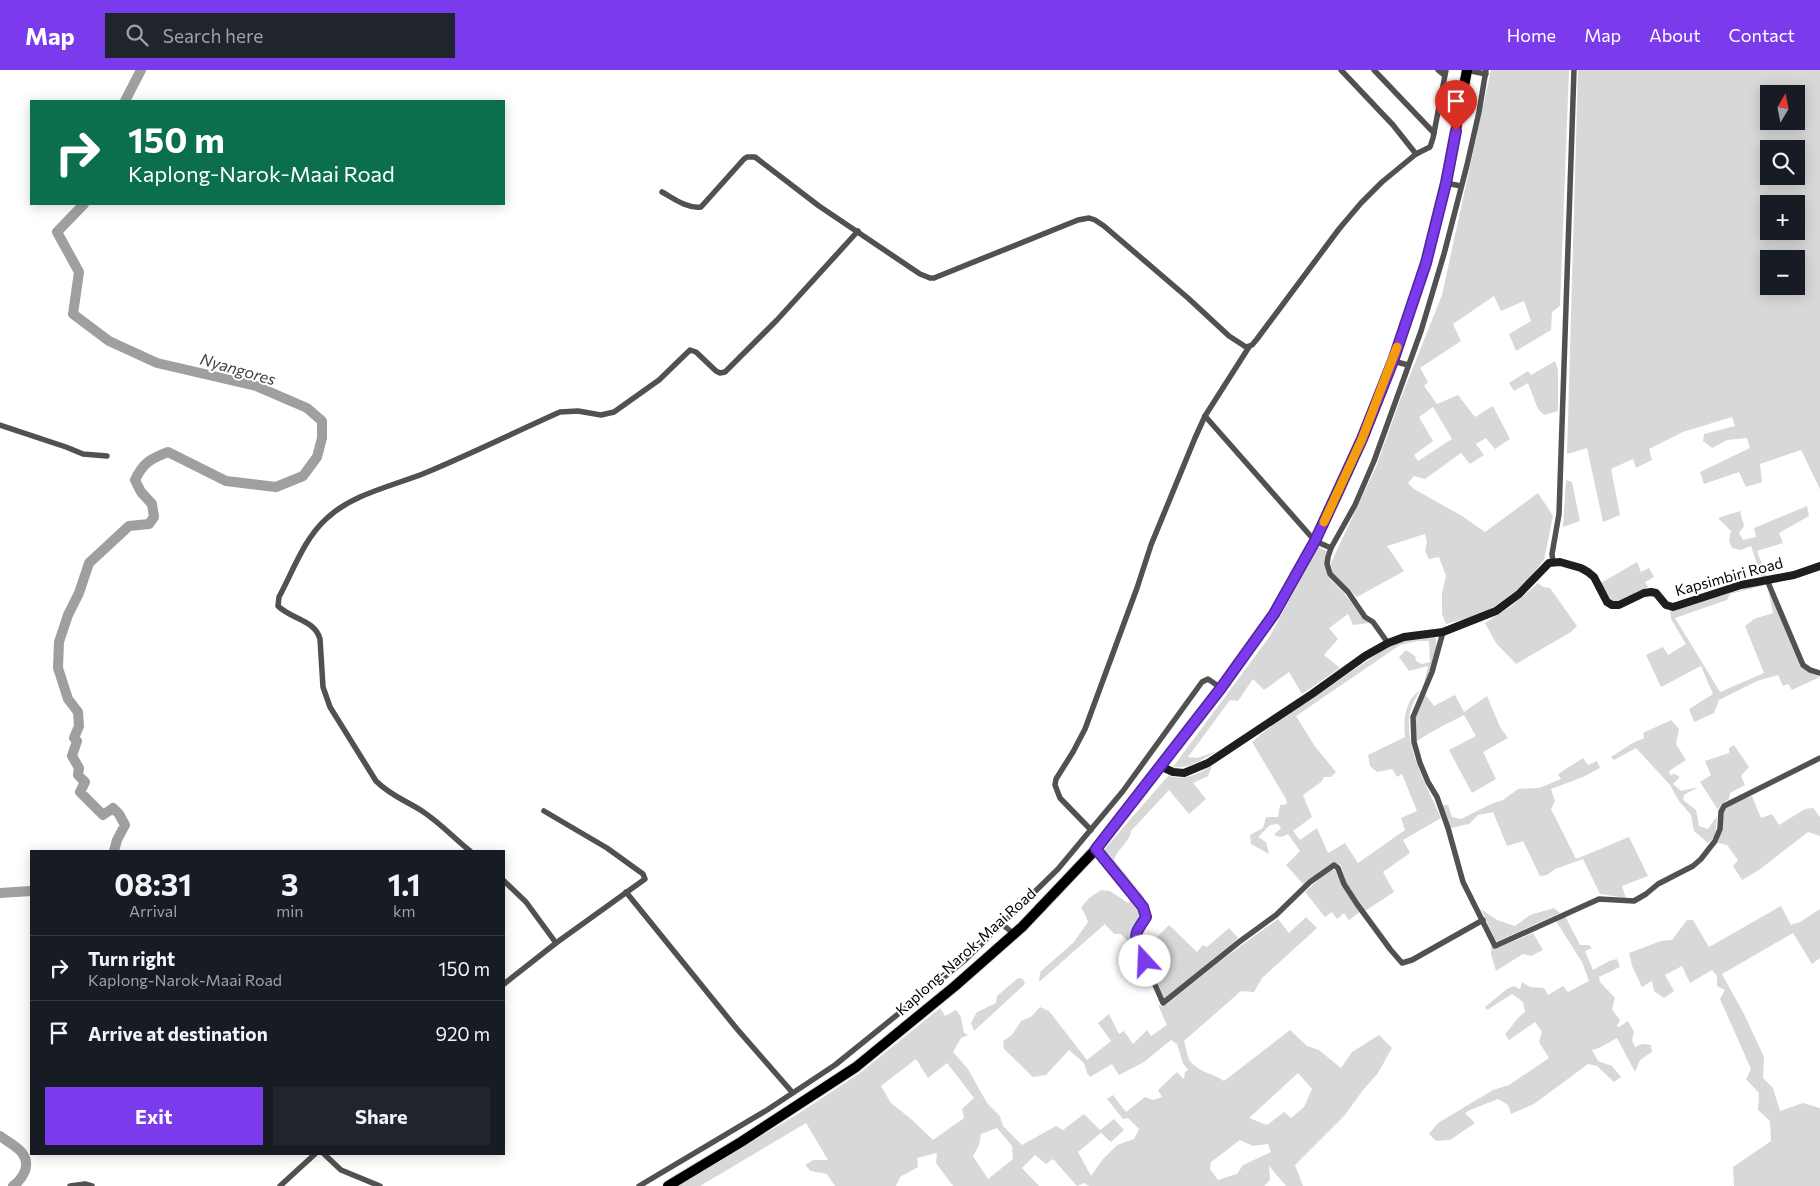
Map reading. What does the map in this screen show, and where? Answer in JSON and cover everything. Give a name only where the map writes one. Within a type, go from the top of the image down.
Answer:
[{"type":"highway","name":"Kaplong-Narok-Maai Road","points":[[668,1186],[741,1142],[856,1067],[918,1017],[1014,934],[1096,849],[1221,688],[1274,614],[1315,541],[1362,439],[1393,361],[1426,263],[1446,183],[1466,70]]},
{"type":"street","points":[[1342,70],[1393,125],[1416,154]]},
{"type":"street","points":[[1374,70],[1434,132]]},
{"type":"street","points":[[1092,830],[1060,798],[1055,785],[1056,779],[1073,752],[1084,729],[1137,588],[1151,544],[1205,416],[1249,346],[1257,339],[1349,217],[1382,182],[1416,154],[1430,147],[1445,73],[1438,70]]},
{"type":"street","points":[[1388,643],[1373,622],[1365,617],[1348,592],[1330,574],[1327,564],[1331,548],[1346,523],[1374,461],[1432,294],[1479,112],[1486,72],[1466,70]]},
{"type":"street","points":[[1160,766],[1173,772],[1184,773],[1208,763],[1312,694],[1365,656],[1388,643],[1404,637],[1443,632],[1496,612],[1519,594],[1543,568],[1553,562],[1559,514],[1574,70]]},
{"type":"street","points":[[662,192],[693,207],[700,207],[744,159],[756,157],[819,206],[920,274],[930,278],[1078,220],[1089,218],[1095,220],[1122,240],[1228,336],[1239,344],[1246,347],[1249,346]]},
{"type":"street","points":[[1446,183],[1461,186]]},
{"type":"street","points":[[469,850],[422,811],[394,795],[376,781],[330,706],[323,687],[318,631],[278,606],[279,597],[311,537],[327,517],[341,507],[427,472],[560,412],[578,411],[602,415],[614,412],[660,380],[690,350],[696,352],[720,373],[725,372],[777,320],[858,231]]},
{"type":"street","points":[[1393,361],[1408,365]]},
{"type":"street","points":[[1205,416],[1315,541],[1331,548]]},
{"type":"street","points":[[0,426],[83,454],[107,456]]},
{"type":"street","name":"Kapsimbiri Road","points":[[1553,562],[1566,564],[1588,572],[1594,577],[1607,602],[1616,605],[1651,592],[1656,593],[1666,605],[1673,607],[1741,586],[1820,566]]},
{"type":"street","points":[[1766,580],[1803,665],[1820,673]]},
{"type":"street","points":[[1443,632],[1432,672],[1415,711],[1412,730],[1420,763],[1448,828],[1463,882],[1495,946],[1599,898],[1626,901],[1640,898],[1658,884],[1701,860],[1718,836],[1724,806],[1820,758]]},
{"type":"street","points":[[639,1186],[716,1141],[835,1065],[945,978],[1048,880],[1092,830],[1123,792],[1202,682],[1208,679],[1221,688]]},
{"type":"street","points":[[505,983],[556,943],[645,879],[643,874],[607,848],[544,811]]},
{"type":"street","points":[[1096,849],[1143,907],[1146,917],[1137,932],[1137,944],[1163,1003],[1276,915],[1310,882],[1334,865],[1338,868],[1344,884],[1357,904],[1390,949],[1402,962],[1412,960],[1483,920]]},
{"type":"street","points":[[505,882],[526,902],[556,943]]},
{"type":"street","points":[[626,892],[748,1042],[792,1092]]},
{"type":"street","points":[[1002,924],[1014,934]]},
{"type":"street","points":[[909,1006],[918,1017]]},
{"type":"street","points":[[280,1186],[314,1155]]},
{"type":"street","points":[[325,1155],[341,1170],[380,1186]]},
{"type":"street","points":[[70,1186],[85,1184],[92,1186]]},
{"type":"shaded area","points":[[1491,70],[1569,70],[1560,306],[1552,312],[1551,330],[1516,351],[1509,334],[1531,321],[1524,301],[1501,311],[1494,296],[1453,324],[1461,341],[1420,368],[1428,382],[1424,386],[1437,404],[1458,395],[1475,417],[1493,406],[1510,439],[1495,449],[1486,438],[1476,444],[1484,455],[1470,464],[1461,453],[1425,479],[1414,476],[1408,483],[1414,489],[1462,516],[1485,532],[1538,493],[1553,516],[1544,560],[1523,586],[1495,606],[1479,615],[1446,624],[1442,614],[1442,593],[1446,576],[1439,557],[1429,559],[1425,551],[1427,542],[1425,534],[1387,546],[1404,571],[1357,597],[1332,573],[1330,565],[1376,467],[1400,400],[1442,295]],"holes":[[[1433,407],[1452,439],[1418,461],[1414,455],[1433,441],[1419,417]]]},
{"type":"shaded area","points":[[1578,70],[1820,70],[1820,489],[1801,450],[1760,464],[1762,482],[1746,487],[1739,472],[1704,484],[1700,472],[1750,448],[1747,438],[1727,440],[1712,448],[1703,441],[1704,434],[1735,426],[1732,417],[1683,432],[1649,449],[1652,460],[1636,468],[1633,459],[1611,469],[1620,515],[1603,522],[1587,448],[1567,454]]},
{"type":"shaded area","points":[[1555,361],[1558,370],[1558,411],[1544,415],[1538,409],[1528,383],[1514,391],[1509,383],[1528,371],[1531,375]]},
{"type":"shaded area","points":[[1566,480],[1572,482],[1580,521],[1563,527]]},
{"type":"shaded area","points":[[1807,506],[1809,516],[1779,533],[1783,543],[1757,551],[1767,577],[1762,578],[1751,546],[1740,550],[1732,548],[1729,541],[1731,531],[1718,518],[1740,511],[1744,526],[1739,533],[1743,540],[1756,537],[1754,528]]},
{"type":"shaded area","points":[[1318,547],[1327,551],[1325,568],[1327,574],[1369,623],[1353,625],[1348,614],[1329,628],[1338,639],[1324,655],[1340,668],[1302,694],[1289,672],[1264,690],[1253,679],[1238,701],[1230,700],[1188,757],[1197,758],[1217,751],[1191,765],[1173,767],[1270,636]]},
{"type":"shaded area","points":[[1637,562],[1641,572],[1649,568],[1654,577],[1645,582],[1648,587],[1616,602],[1611,600],[1601,583]]},
{"type":"shaded area","points":[[1538,583],[1543,587],[1550,588],[1577,626],[1571,632],[1516,664],[1496,643],[1485,623],[1513,605]]},
{"type":"shaded area","points":[[1765,583],[1766,585],[1730,594],[1727,600],[1675,618],[1720,692],[1764,673],[1745,626],[1754,619],[1773,613],[1768,589],[1808,672],[1820,677],[1792,690],[1788,684],[1783,686],[1778,675],[1757,681],[1719,700],[1714,713],[1694,722],[1689,709],[1713,694],[1701,666],[1661,687],[1646,655],[1663,647],[1668,655],[1686,644],[1671,619],[1670,610]]},
{"type":"shaded area","points":[[1429,636],[1436,638],[1436,650],[1424,684],[1428,666],[1409,671],[1399,657],[1406,650],[1415,656],[1416,661],[1422,664],[1430,662],[1429,641],[1418,641],[1400,645],[1296,716],[1314,745],[1336,772],[1331,777],[1324,777],[1321,782],[1303,795],[1312,817],[1293,831],[1300,840],[1317,828],[1328,853],[1345,843],[1358,863],[1405,830],[1401,818],[1417,811],[1402,774],[1397,777],[1392,769],[1377,772],[1370,766],[1368,755],[1405,737],[1406,711],[1411,699],[1420,690],[1413,704],[1409,719],[1411,745],[1419,770],[1441,818],[1403,840],[1410,853],[1383,872],[1394,892],[1365,911],[1346,883],[1341,865],[1336,863],[1330,864],[1304,885],[1286,865],[1300,851],[1288,834],[1281,837],[1274,835],[1281,828],[1278,824],[1270,825],[1258,837],[1266,842],[1269,854],[1251,844],[1250,835],[1263,828],[1266,817],[1278,817],[1280,805],[1287,804],[1286,799],[1252,742],[1266,730],[1390,645],[1414,637]]},
{"type":"shaded area","points":[[1425,694],[1434,706],[1455,695],[1464,712],[1487,696],[1500,727],[1508,738],[1483,752],[1496,779],[1472,793],[1449,750],[1476,736],[1464,715],[1416,742],[1414,720]]},
{"type":"shaded area","points":[[1671,720],[1679,729],[1676,744],[1686,760],[1669,771],[1670,775],[1675,774],[1680,777],[1673,784],[1681,791],[1698,787],[1684,795],[1683,800],[1696,810],[1699,826],[1708,829],[1717,816],[1715,836],[1708,843],[1694,831],[1691,815],[1679,801],[1670,785],[1636,748],[1614,760],[1611,757],[1644,738],[1643,733]]},
{"type":"shaded area","points":[[1734,745],[1749,767],[1741,776],[1745,785],[1730,793],[1729,799],[1721,804],[1718,810],[1700,782],[1711,775],[1705,761],[1729,753],[1729,748]]},
{"type":"shaded area","points":[[1583,758],[1588,765],[1597,761],[1600,768],[1583,777],[1551,789],[1555,801],[1551,809],[1576,859],[1629,837],[1648,876],[1622,886],[1626,898],[1600,894],[1583,859],[1555,869],[1547,875],[1540,876],[1523,841],[1507,846],[1493,812],[1478,815],[1469,824],[1451,828],[1443,805],[1448,805],[1452,817],[1461,819],[1503,800],[1518,789],[1539,788],[1561,779],[1558,774]]},
{"type":"shaded area","points":[[1212,766],[1208,776],[1193,783],[1206,799],[1189,814],[1169,790],[1131,831],[1128,839],[1118,852],[1114,860],[1144,897],[1143,902],[1102,852],[1168,776],[1186,777]]},
{"type":"shaded area","points":[[1752,796],[1761,818],[1772,814],[1779,825],[1805,809],[1813,808],[1820,817],[1820,836],[1808,832],[1759,870],[1742,880],[1733,866],[1738,860],[1727,845],[1718,843],[1722,815],[1726,808]]},
{"type":"shaded area","points":[[1333,869],[1360,912],[1349,920],[1344,913],[1337,919],[1332,912],[1325,917],[1305,892],[1329,870]]},
{"type":"shaded area","points":[[1101,890],[1110,891],[1128,903],[1133,898],[1141,908],[1143,915],[1134,932],[1134,943],[1130,944],[1121,934],[1114,934],[1105,924],[1039,982],[1040,972],[1073,943],[1088,922],[1081,908],[1089,898]]},
{"type":"shaded area","points":[[1781,906],[1791,925],[1800,922],[1820,909],[1820,958],[1812,964],[1793,933],[1722,974],[1744,1014],[1764,1057],[1763,1078],[1773,1088],[1780,1111],[1803,1103],[1820,1108],[1820,1186],[1734,1186],[1733,1167],[1771,1141],[1770,1121],[1758,1110],[1759,1093],[1746,1079],[1751,1069],[1720,999],[1725,990],[1717,986],[1717,976],[1712,970],[1690,983],[1682,966],[1665,975],[1674,991],[1664,998],[1654,991],[1652,981],[1642,987],[1632,966],[1629,953],[1661,941],[1672,940],[1687,920],[1693,920],[1709,947]]},
{"type":"shaded area","points":[[1554,908],[1560,913],[1496,942],[1481,909],[1497,920],[1515,926],[1530,915]]},
{"type":"shaded area","points":[[1565,916],[1580,945],[1589,945],[1592,948],[1585,951],[1593,970],[1609,961],[1617,959],[1620,967],[1599,977],[1600,982],[1615,998],[1612,1009],[1620,1020],[1617,1026],[1619,1027],[1628,1021],[1634,1032],[1632,1040],[1635,1047],[1642,1044],[1651,1045],[1652,1052],[1640,1060],[1635,1072],[1617,1038],[1592,1050],[1598,1061],[1612,1066],[1621,1077],[1614,1082],[1597,1066],[1588,1064],[1534,1104],[1511,1114],[1508,1105],[1498,1099],[1470,1110],[1465,1113],[1475,1123],[1450,1140],[1436,1141],[1429,1134],[1438,1123],[1493,1090],[1509,1085],[1549,1058],[1539,1042],[1542,1032],[1535,1022],[1509,1040],[1505,1034],[1525,1012],[1523,1002],[1512,994],[1487,1010],[1485,1007],[1507,989],[1514,986],[1520,989],[1522,982],[1530,987],[1544,988],[1548,995],[1563,986],[1568,992],[1589,981],[1582,962],[1556,921]]},
{"type":"shaded area","points":[[1306,917],[1317,928],[1262,978],[1254,992],[1241,991],[1184,1041],[1189,1059],[1193,1064],[1224,1081],[1290,1030],[1307,1046],[1319,1050],[1341,1068],[1352,1052],[1379,1035],[1392,1048],[1378,1073],[1345,1115],[1295,1165],[1303,1186],[1286,1186],[1269,1166],[1270,1180],[1264,1186],[1089,1186],[1084,1183],[1077,1186],[1053,1159],[1046,1164],[1035,1155],[1022,1168],[1039,1186],[953,1186],[936,1163],[937,1153],[917,1158],[918,1167],[900,1177],[896,1186],[835,1186],[827,1174],[811,1171],[805,1165],[813,1160],[828,1160],[806,1123],[700,1186],[677,1186],[793,1117],[860,1073],[940,1008],[945,1016],[956,1010],[961,1017],[964,1033],[968,1035],[961,1038],[953,1052],[968,1069],[987,1103],[1000,1116],[1003,1126],[1022,1145],[1056,1126],[1063,1130],[1084,1114],[1100,1130],[1114,1119],[1124,1130],[1111,1142],[1101,1133],[1078,1152],[1091,1176],[1103,1159],[1117,1145],[1134,1139],[1139,1129],[1128,1118],[1123,1119],[1107,1099],[1113,1095],[1126,1112],[1145,1097],[1153,1100],[1162,1097],[1158,1090],[1177,1072],[1184,1079],[1185,1072],[1188,1070],[1183,1063],[1177,1044],[1171,1040],[1144,1062],[1119,1075],[1112,1064],[1090,1077],[1084,1063],[1069,1050],[1046,1075],[1033,1077],[1004,1049],[1003,1041],[1012,1035],[1021,1021],[1031,1017],[1040,1007],[1049,1011],[1087,1060],[1111,1041],[1098,1023],[1109,1014],[1119,1034],[1124,1031],[1133,1044],[1147,1030],[1151,1036],[1167,1025],[1158,1005],[1167,1004],[1223,959],[1278,919],[1289,933]],"holes":[[[916,1059],[928,1078],[947,1063],[974,1098],[962,1109],[964,1118],[933,1140],[891,1103],[881,1086]],[[1298,1073],[1312,1089],[1304,1107],[1291,1118],[1284,1112],[1267,1125],[1249,1118]],[[997,1128],[1012,1146],[1013,1159],[988,1179],[973,1156],[979,1145],[981,1134]],[[1240,1140],[1253,1146],[1268,1144],[1271,1152],[1243,1165],[1237,1174],[1218,1180],[1210,1169],[1211,1162]]]},
{"type":"shaded area","points":[[1169,925],[1197,952],[1203,945],[1207,947],[1229,928],[1238,938],[1165,999],[1162,997],[1145,949]]},
{"type":"shaded area","points":[[1533,933],[1543,950],[1531,956],[1523,954],[1496,971],[1491,954],[1491,945],[1494,948],[1499,947]]},
{"type":"shaded area","points":[[1018,978],[1023,979],[1025,984],[974,1031],[971,1023],[977,1012],[996,1003],[997,996]]},
{"type":"waterway","name":"Nyangores","points":[[126,100],[141,70]]},
{"type":"waterway","name":"Nyangores","points":[[83,205],[57,232],[79,272],[73,314],[109,341],[157,363],[256,386],[307,408],[322,421],[322,438],[317,457],[303,476],[276,487],[226,481],[168,452],[152,459],[141,469],[135,480],[141,492],[152,504],[154,517],[149,524],[129,526],[89,563],[59,642],[58,668],[68,699],[78,712],[79,726],[74,738],[77,741],[72,756],[79,768],[78,775],[85,782],[80,792],[103,815],[113,808],[125,825],[114,850]]},
{"type":"waterway","name":"Nyangores","points":[[0,893],[30,891]]},
{"type":"waterway","name":"Nyangores","points":[[0,1136],[15,1146],[25,1159],[25,1171],[20,1180],[13,1186]]},
{"type":"slow traffic","points":[[1324,522],[1362,439],[1397,347]]},
{"type":"route","points":[[1145,961],[1137,944],[1137,932],[1146,917],[1143,907],[1096,849],[1221,688],[1274,614],[1315,541],[1362,439],[1393,361],[1426,263],[1446,183],[1456,131]]}]
